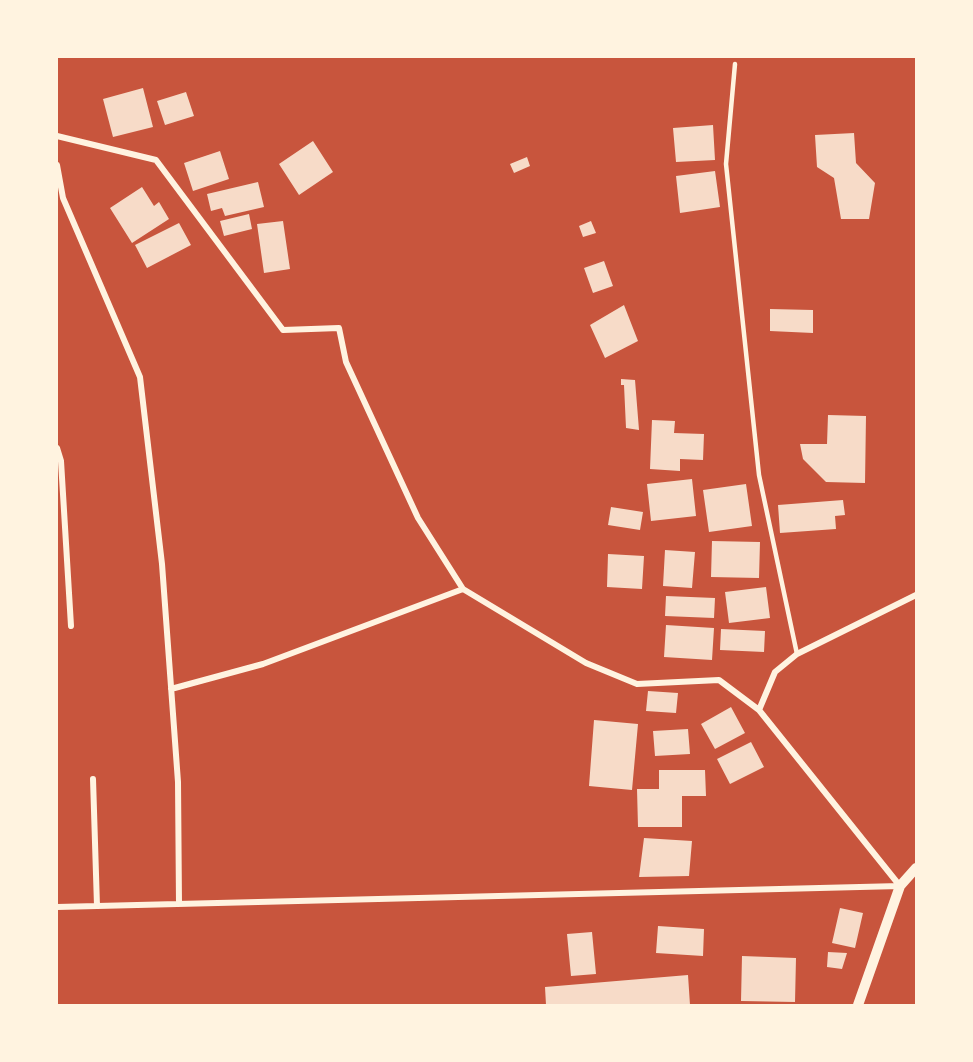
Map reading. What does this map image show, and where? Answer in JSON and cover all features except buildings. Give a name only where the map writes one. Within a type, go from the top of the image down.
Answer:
[{"type":"street","points":[[57,136],[156,160],[283,330],[339,328],[346,362],[418,518],[463,589],[586,663],[637,684],[719,680],[759,710],[900,886]]},
{"type":"street","points":[[57,165],[63,198],[140,377],[162,564],[178,782],[180,904]]},
{"type":"street","points":[[57,448],[62,461],[71,626]]},
{"type":"street","points":[[171,689],[263,664],[463,589]]},
{"type":"street","points":[[759,710],[775,672],[797,654],[916,595]]},
{"type":"street","points":[[93,779],[97,906]]},
{"type":"street","points":[[858,1005],[900,886],[916,868]]},
{"type":"street","points":[[57,907],[900,886]]},
{"type":"lane","points":[[735,64],[726,164],[759,475],[797,654]]}]
